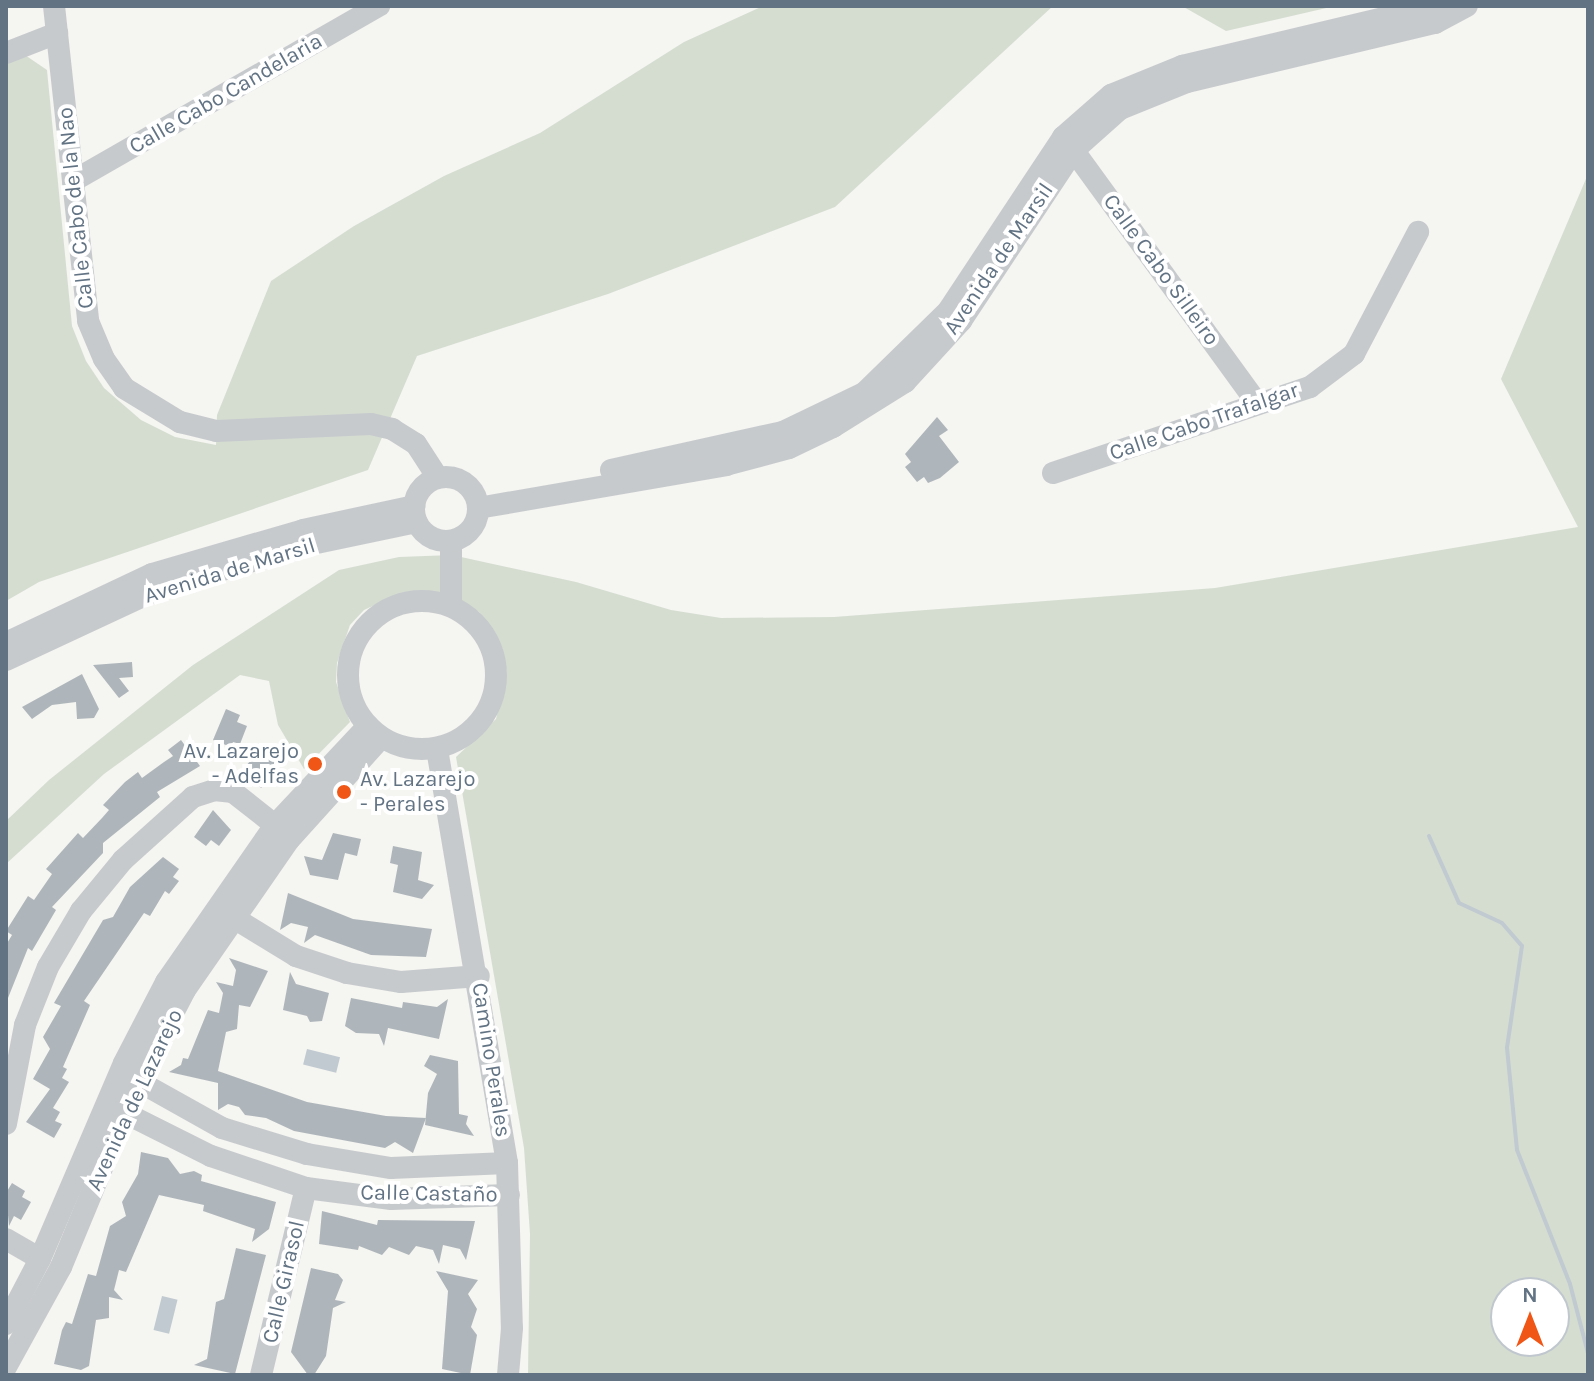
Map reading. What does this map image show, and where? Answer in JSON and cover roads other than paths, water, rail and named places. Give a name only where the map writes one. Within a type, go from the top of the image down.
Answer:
[{"type":"street","name":"Calle Cabo de la Nao","points":[[54,6],[88,321],[104,359],[124,388],[170,418],[216,431],[371,424],[392,429],[416,444],[438,478]]},
{"type":"street","name":"Calle Cabo Candelaria","points":[[73,181],[379,6]]},
{"type":"street","name":"Avenida de Marsil","points":[[477,501],[726,465],[789,448],[873,406],[905,382],[961,321],[1068,144],[1111,95],[1146,78],[1433,6]]},
{"type":"street","name":"Avenida de Marsil","points":[[1068,144],[1120,109],[1151,94],[1412,30],[1467,6]]},
{"type":"street","points":[[6,53],[57,33]]},
{"type":"street","name":"Calle Cabo Silleiro","points":[[1068,144],[1258,404]]},
{"type":"street","name":"Calle Cabo Trafalgar","points":[[1053,473],[1310,387],[1354,354],[1418,232]]},
{"type":"street","points":[[438,478],[459,479],[477,501],[470,531],[451,541],[429,536],[416,514],[422,488],[438,478]]},
{"type":"street","name":"Avenida de Marsil","points":[[6,643],[152,574],[303,530],[416,514]]},
{"type":"street","name":"Avenida de Marsil","points":[[6,660],[158,589],[416,514]]},
{"type":"street","points":[[451,541],[451,606]]},
{"type":"street","points":[[424,601],[451,606],[484,632],[493,651],[496,682],[487,713],[474,729],[437,749],[399,746],[374,732],[348,687],[348,664],[361,634],[397,605],[424,601]]},
{"type":"street","name":"Avenida de Lazarejo","points":[[6,1324],[40,1259],[124,1063],[166,982],[275,825],[374,732]]},
{"type":"street","name":"Avenida de Lazarejo","points":[[6,1367],[61,1267],[138,1081],[185,990],[289,840],[374,732]]},
{"type":"street","name":"Camino Perales","points":[[437,749],[479,976],[507,1163],[508,1375]]},
{"type":"street","points":[[6,1124],[25,1025],[48,967],[81,911],[123,860],[193,797],[214,790],[233,792],[275,825]]},
{"type":"street","points":[[234,918],[296,956],[347,973],[401,982],[479,976]]},
{"type":"street","name":"Calle Castaño","points":[[138,1081],[222,1128],[307,1154],[391,1168],[507,1163]]},
{"type":"street","name":"Calle Castaño","points":[[125,1113],[211,1156],[306,1188],[391,1199],[509,1195]]},
{"type":"street","name":"Calle Girasol","points":[[261,1375],[306,1188]]},
{"type":"street","points":[[6,1239],[40,1259]]},
{"type":"waterway","points":[[1429,836],[1459,903],[1502,923],[1522,946],[1507,1048],[1517,1150],[1570,1284],[1588,1353]]},
{"type":"place","name":"Av. Lazarejo - Adelfas","points":[[315,764]]},
{"type":"place","name":"Av. Lazarejo - Perales","points":[[344,792]]}]
